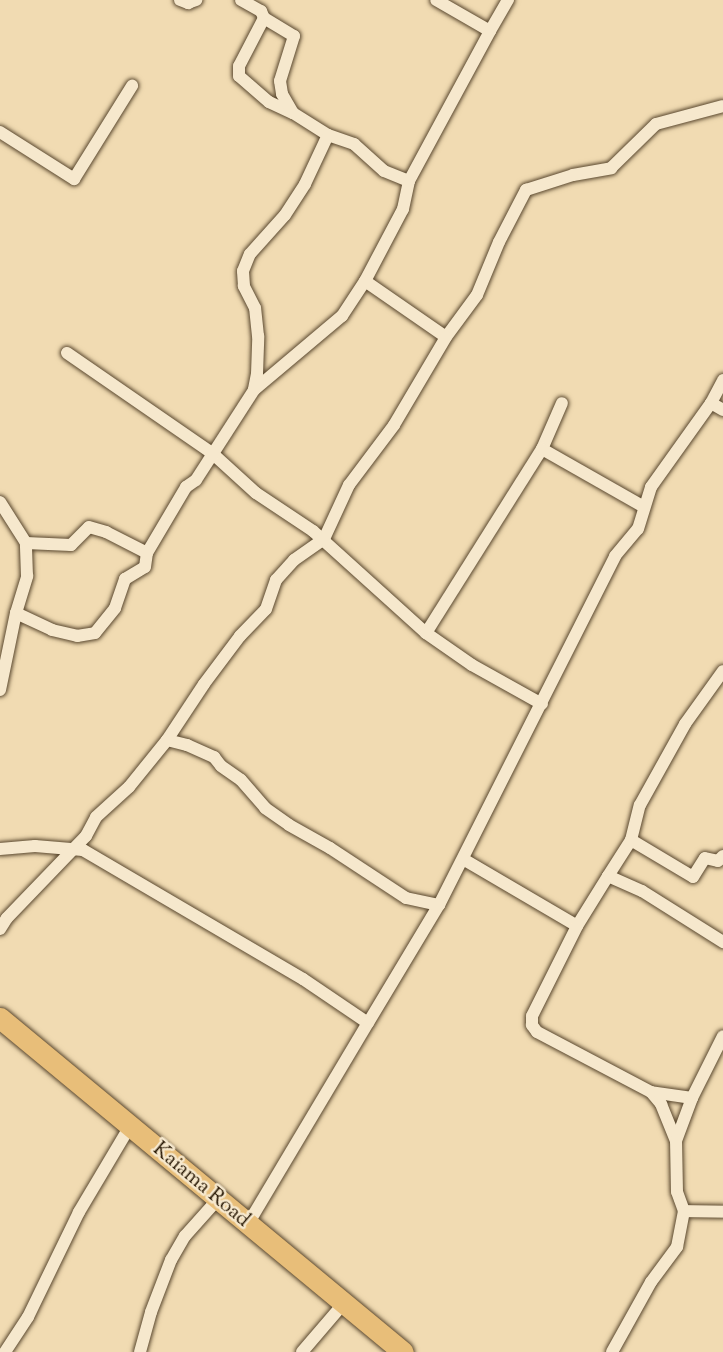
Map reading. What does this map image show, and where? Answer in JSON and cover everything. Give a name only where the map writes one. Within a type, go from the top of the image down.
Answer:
[{"type":"highway","name":"Kaiama Road","points":[[0,1018],[403,1352]]},
{"type":"street","points":[[180,0],[188,3],[196,0]]},
{"type":"street","points":[[242,0],[261,11],[264,18],[294,36],[280,81],[282,94],[293,113]]},
{"type":"street","points":[[436,0],[490,31]]},
{"type":"street","points":[[16,613],[52,630],[77,636],[95,633],[115,608],[125,579],[145,567],[147,553],[186,487],[196,480],[254,390],[342,316],[365,281],[404,209],[409,181],[508,0]]},
{"type":"street","points":[[264,18],[239,66],[239,76],[269,102],[293,113],[328,135],[354,144],[384,171],[409,181]]},
{"type":"street","points":[[0,132],[74,179],[132,86]]},
{"type":"street","points":[[0,930],[7,918],[86,836],[96,817],[129,787],[167,740],[204,684],[240,636],[266,609],[276,580],[294,560],[324,539],[350,485],[394,425],[446,337],[477,296],[499,242],[526,190],[573,175],[611,168],[656,124],[723,106]]},
{"type":"street","points":[[254,390],[257,374],[258,336],[255,308],[244,285],[243,271],[250,254],[285,215],[305,184],[328,135]]},
{"type":"street","points":[[365,281],[446,337]]},
{"type":"street","points":[[67,353],[212,453],[256,493],[290,513],[324,539],[365,580],[426,633],[472,664],[542,704]]},
{"type":"street","points":[[248,1224],[439,905],[615,556],[638,529],[651,487],[711,403],[723,380]]},
{"type":"street","points":[[426,633],[542,449],[562,403]]},
{"type":"street","points":[[711,403],[723,410]]},
{"type":"street","points":[[542,449],[644,507]]},
{"type":"street","points":[[0,502],[26,543],[27,576],[16,613],[0,688]]},
{"type":"street","points":[[26,543],[71,545],[89,527],[106,532],[147,553]]},
{"type":"street","points":[[692,1098],[651,1092],[537,1032],[532,1025],[532,1016],[577,926],[631,840],[640,805],[685,724],[723,671]]},
{"type":"street","points":[[167,740],[187,745],[214,757],[221,766],[241,780],[265,808],[406,898],[439,905]]},
{"type":"street","points":[[631,840],[693,877],[705,858],[718,861],[723,856]]},
{"type":"street","points":[[0,849],[14,846],[73,848],[91,854],[303,979],[368,1023]]},
{"type":"street","points":[[463,859],[577,926]]},
{"type":"street","points":[[608,876],[642,891],[723,942]]},
{"type":"street","points":[[612,1352],[651,1282],[677,1247],[684,1211],[676,1192],[676,1140],[692,1098],[723,1036]]},
{"type":"street","points":[[651,1092],[661,1104],[676,1140]]},
{"type":"street","points":[[5,1352],[28,1317],[79,1212],[130,1126]]},
{"type":"street","points":[[140,1352],[151,1312],[171,1260],[185,1236],[218,1199]]},
{"type":"street","points":[[684,1211],[723,1212]]},
{"type":"street","points":[[302,1352],[344,1303]]}]
